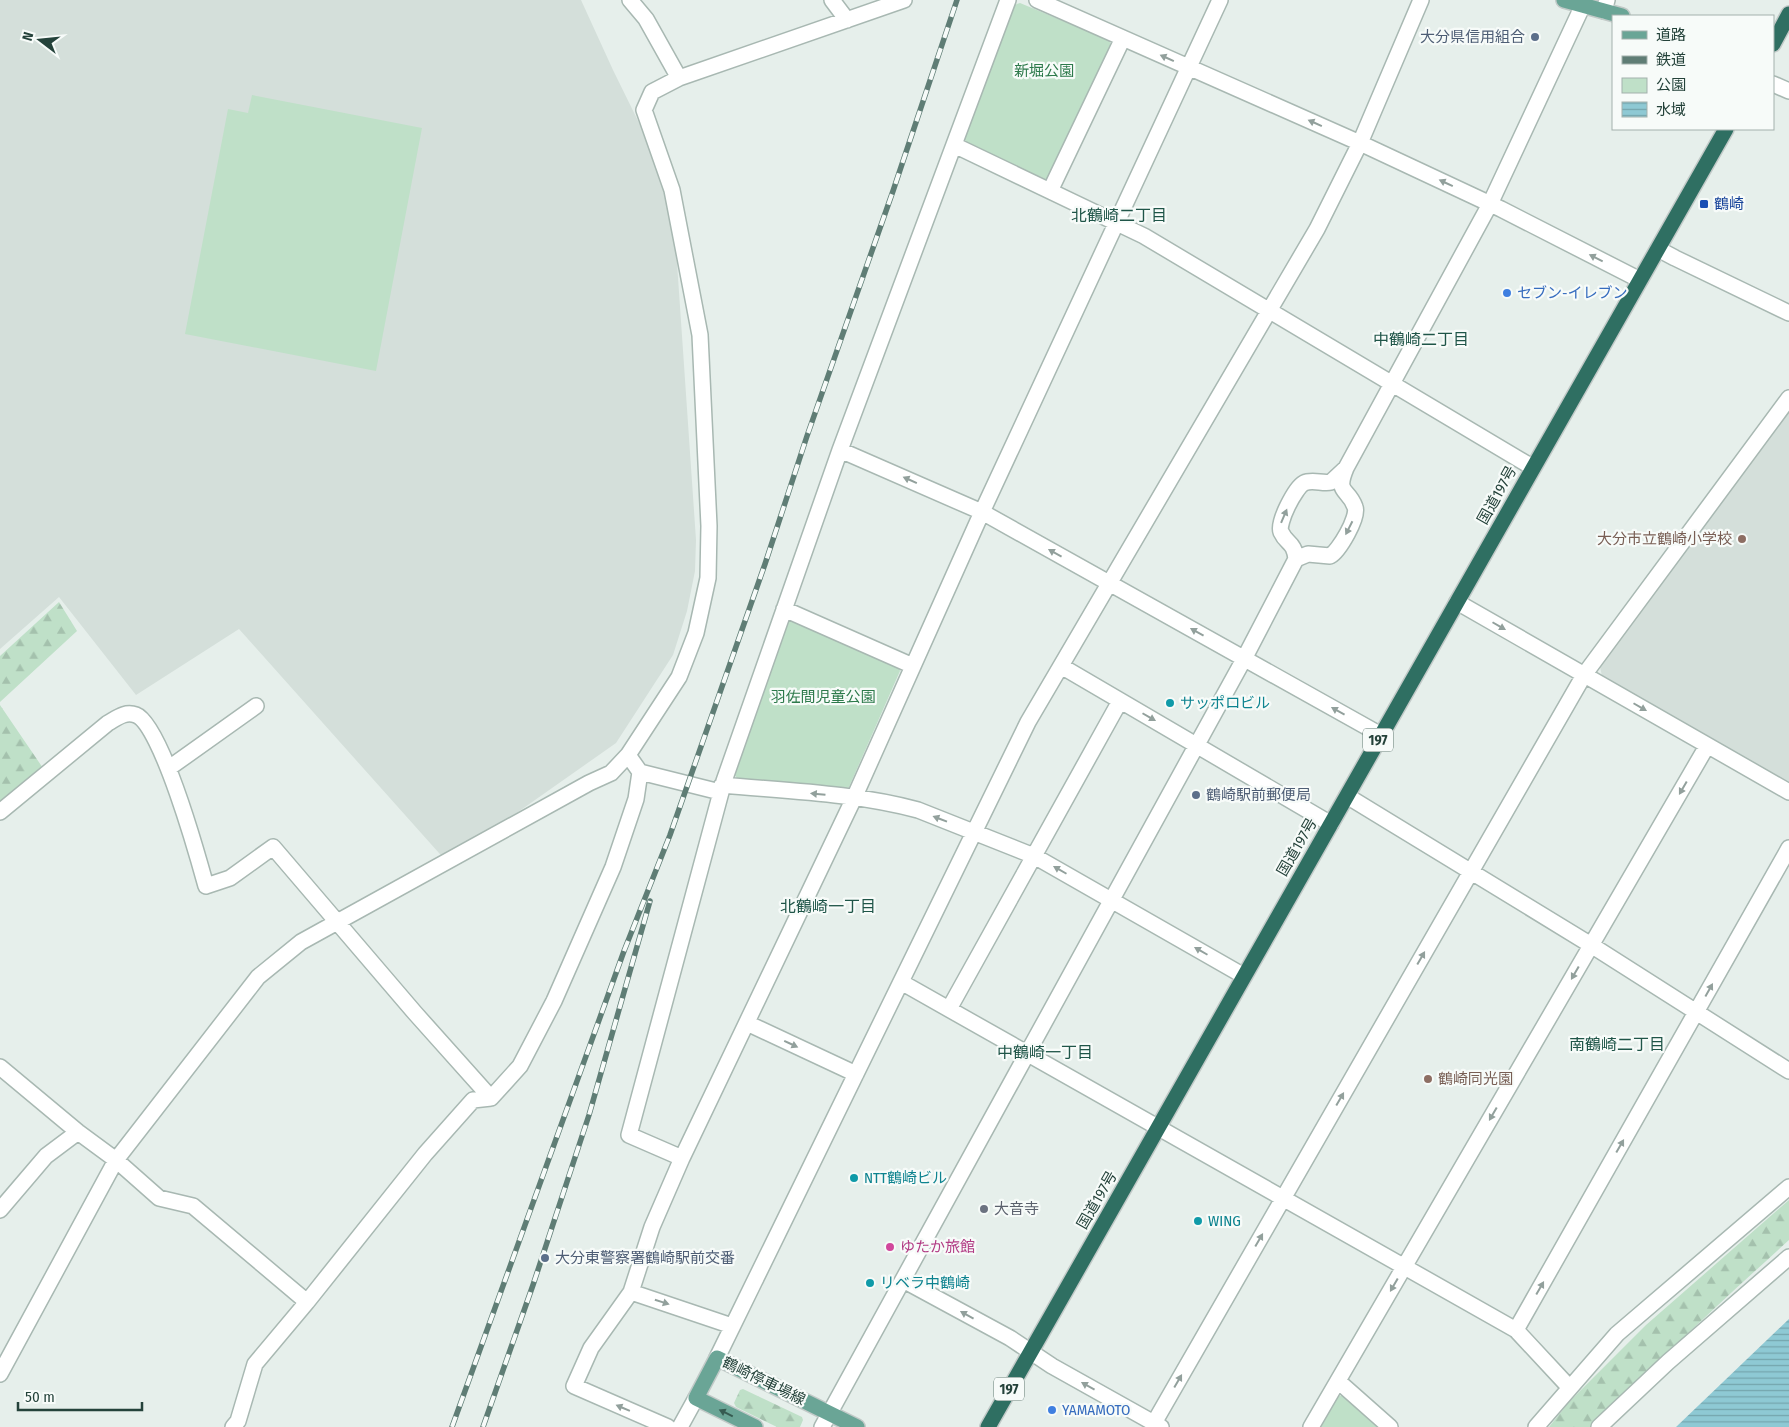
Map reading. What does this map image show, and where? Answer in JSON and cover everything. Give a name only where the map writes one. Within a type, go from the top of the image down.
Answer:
[{"type":"highway","points":[[1774,42],[1789,14]]},
{"type":"highway","name":"国道197号","points":[[988,1427],[1532,467],[1725,130]]},
{"type":"main road","points":[[1564,0],[1583,5],[1606,6],[1620,15]]},
{"type":"main road","name":"鶴崎停車場線","points":[[696,1398],[716,1358],[857,1427]]},
{"type":"main road","points":[[696,1398],[755,1427]]},
{"type":"street","points":[[630,0],[646,19],[679,78]]},
{"type":"street","points":[[832,0],[848,20]]},
{"type":"street","points":[[0,1374],[116,1160],[258,977],[301,942],[589,783],[611,773],[628,755],[679,677],[696,633],[708,578],[709,526],[700,335],[672,190],[644,110],[652,92],[679,78],[904,0]]},
{"type":"street","points":[[682,1158],[629,1135],[721,789],[840,450],[1008,0]]},
{"type":"street","points":[[1037,0],[1360,143],[1490,204],[1640,280]]},
{"type":"street","points":[[668,1427],[574,1386],[591,1348],[631,1292],[652,1227],[682,1158],[854,798],[982,512],[1220,0]]},
{"type":"street","points":[[716,1358],[1028,722],[1317,229],[1360,143],[1422,0]]},
{"type":"street","points":[[822,1427],[1197,746],[1296,559],[1308,554],[1330,556],[1338,550],[1356,512],[1355,507],[1341,487],[1346,468],[1490,204],[1583,5]]},
{"type":"street","points":[[1050,191],[1123,38]]},
{"type":"street","points":[[1774,84],[1789,92]]},
{"type":"street","points":[[954,144],[1144,236],[1532,467]]},
{"type":"street","points":[[1658,249],[1789,313]]},
{"type":"street","points":[[903,1280],[1010,1338],[1052,1366],[1157,1425],[1283,1198],[1584,675],[1789,398]]},
{"type":"street","points":[[840,450],[982,512],[1381,735]]},
{"type":"street","points":[[1296,559],[1292,545],[1280,528],[1282,518],[1303,484],[1309,482],[1331,482],[1346,468]]},
{"type":"street","points":[[1457,602],[1789,792]]},
{"type":"street","points":[[784,609],[913,666]]},
{"type":"street","points":[[1061,666],[1331,824]]},
{"type":"street","points":[[949,1010],[1120,701]]},
{"type":"street","points":[[168,768],[256,706]]},
{"type":"street","points":[[0,812],[108,723],[125,713],[137,715],[146,724],[168,768],[188,820],[206,886],[230,878],[273,848],[491,1098]]},
{"type":"street","points":[[1311,1427],[1708,746]]},
{"type":"street","points":[[628,755],[640,772],[721,789],[854,798],[918,810],[1034,856],[1244,976]]},
{"type":"street","points":[[233,1427],[238,1421],[255,1364],[425,1154],[473,1100],[491,1098],[520,1066],[554,1001],[613,867],[636,799],[640,772]]},
{"type":"street","points":[[1347,796],[1591,945],[1789,1072]]},
{"type":"street","points":[[1516,1330],[1789,848]]},
{"type":"street","points":[[901,982],[1516,1330],[1570,1388]]},
{"type":"street","points":[[747,1024],[856,1074]]},
{"type":"street","points":[[0,1067],[78,1132],[116,1160],[159,1198],[193,1206],[307,1302]]},
{"type":"street","points":[[0,1210],[46,1156],[78,1132]]},
{"type":"street","points":[[1536,1427],[1617,1334],[1789,1187]]},
{"type":"street","points":[[1599,1427],[1668,1362],[1789,1257]]},
{"type":"street","points":[[631,1292],[732,1326]]},
{"type":"street","points":[[1338,1381],[1390,1427]]},
{"type":"street","points":[[680,1427],[696,1398]]},
{"type":"shaded area","points":[[0,0],[581,0],[672,190],[696,540],[695,571],[687,611],[673,655],[616,743],[447,862],[239,629],[136,695],[59,597],[0,649]]},
{"type":"shaded area","name":"大分市立鶴崎小学校","points":[[1789,411],[1789,786],[1602,676],[1600,667]]},
{"type":"green space","name":"新堀公園","points":[[1020,3],[1109,40],[1112,48],[1052,178],[1044,180],[967,144],[963,137],[1014,5]]},
{"type":"green space","points":[[252,95],[422,128],[376,371],[185,334],[228,109],[248,113]]},
{"type":"green space","points":[[59,602],[77,631],[0,702],[0,656]]},
{"type":"green space","name":"羽佐間児童公園","points":[[794,616],[897,664],[900,671],[849,787],[842,790],[737,778],[733,773],[785,620]]},
{"type":"green space","points":[[0,705],[47,774],[0,815]]},
{"type":"green space","points":[[1789,1200],[1789,1240],[1666,1355],[1595,1427],[1549,1427],[1569,1402],[1646,1325]]},
{"type":"green space","points":[[743,1389],[802,1417],[803,1420],[800,1427],[777,1427],[736,1407],[734,1403],[740,1390]]},
{"type":"green space","points":[[1347,1395],[1383,1427],[1321,1427],[1338,1396]]},
{"type":"water","points":[[1789,1319],[1789,1427],[1676,1427]]},
{"type":"railway","points":[[452,1427],[624,951],[670,835],[765,564],[957,0]]},
{"type":"railway","points":[[483,1427],[533,1285],[589,1115],[650,901]]},
{"type":"place","name":"大分県信用組合","points":[[1535,37]]},
{"type":"place","name":"鶴崎","points":[[1704,204]]},
{"type":"place","name":"セブン-イレブン","points":[[1507,293]]},
{"type":"place","name":"大分市立鶴崎小学校","points":[[1742,539]]},
{"type":"place","name":"サッポロビル","points":[[1170,703]]},
{"type":"place","name":"鶴崎駅前郵便局","points":[[1196,795]]},
{"type":"place","name":"鶴崎同光園","points":[[1428,1079]]},
{"type":"place","name":"NTT鶴崎ビル","points":[[854,1178]]},
{"type":"place","name":"大音寺","points":[[984,1209]]},
{"type":"place","name":"WING","points":[[1198,1221]]},
{"type":"place","name":"ゆたか旅館","points":[[890,1247]]},
{"type":"place","name":"大分東警察署鶴崎駅前交番","points":[[545,1258]]},
{"type":"place","name":"リベラ中鶴崎","points":[[870,1283]]},
{"type":"place","name":"YAMAMOTO","points":[[1052,1410]]},
{"type":"district","name":"北鶴崎二丁目","points":[[1119,215]]},
{"type":"district","name":"中鶴崎二丁目","points":[[1421,339]]},
{"type":"district","name":"北鶴崎一丁目","points":[[828,906]]},
{"type":"district","name":"南鶴崎二丁目","points":[[1617,1044]]},
{"type":"district","name":"中鶴崎一丁目","points":[[1045,1052]]}]
